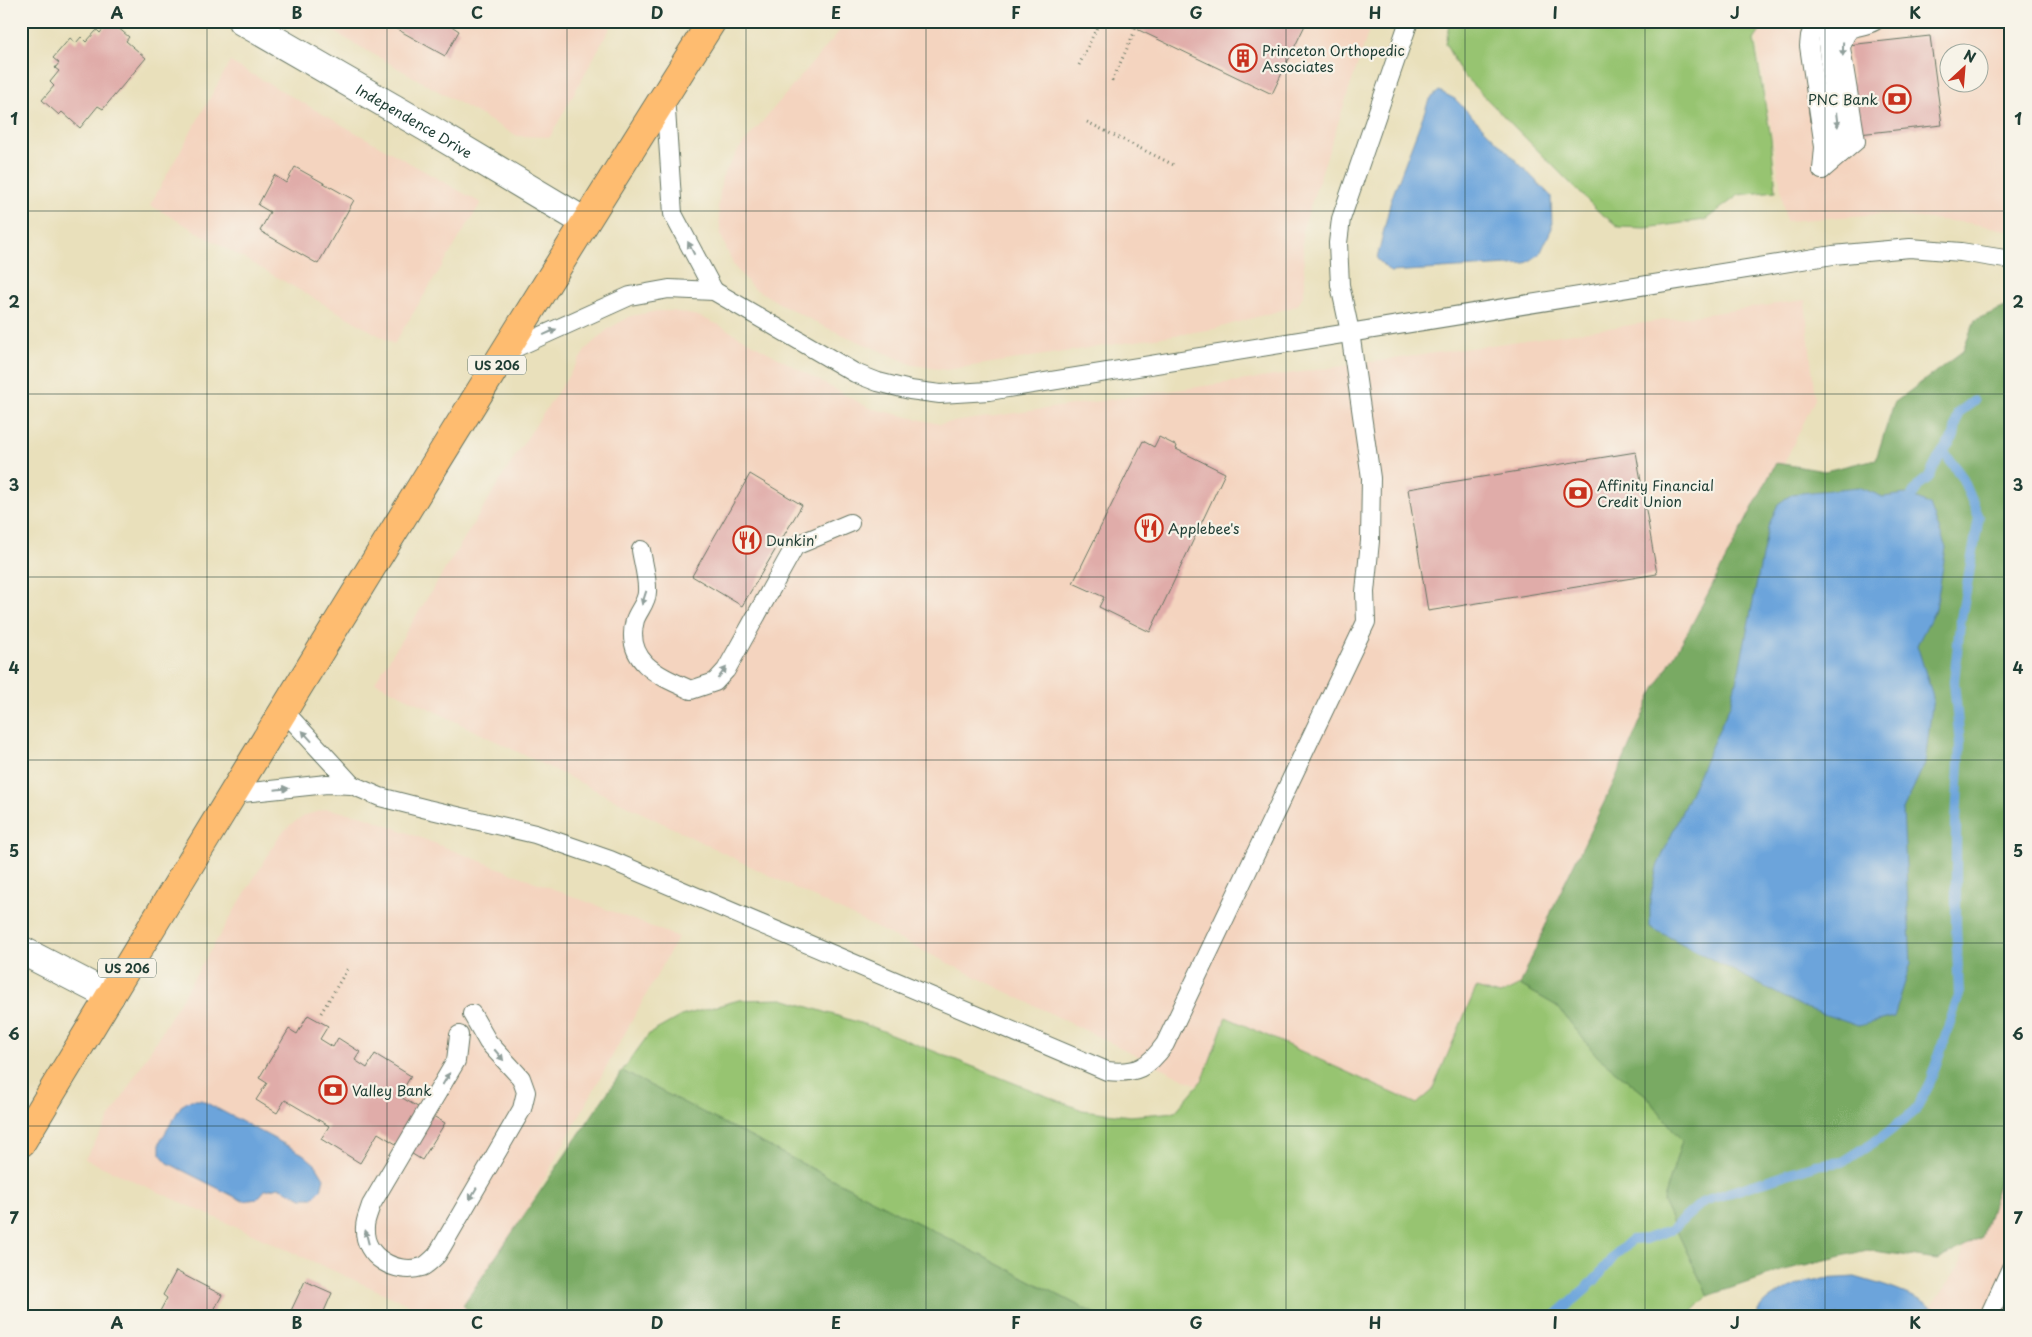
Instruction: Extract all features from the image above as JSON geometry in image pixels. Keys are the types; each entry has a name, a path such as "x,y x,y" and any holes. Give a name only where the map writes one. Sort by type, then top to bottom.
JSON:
{"highway":[{"name":"US 206","path":"21,1143 585,222 712,21"}],"street":[{"name":"Independence Drive","path":"242,21 585,222"},
{"path":"21,950 110,996"}],"lane":[{"path":"233,794 327,784 352,785 380,797 535,834 619,864 1107,1071 1126,1073 1143,1067 1155,1058 1165,1044 1366,622 1365,592 1370,540 1371,478 1350,332 1340,285 1338,243 1341,219 1409,21"},
{"path":"1816,21 1810,36 1809,46 1824,147 1822,170"},
{"path":"1822,170 1840,144 1827,43 1829,31 1835,21"},
{"path":"1822,170 1856,141 1842,48 1844,38 1857,25 1875,21"},
{"path":"665,96 673,214 714,291"},
{"path":"505,352 630,296 669,289 714,291 855,373 910,390 940,394 989,391 1833,255 1910,248 1961,252 2011,260"},
{"path":"641,550 648,594 636,618 632,642 638,656 650,669 691,690 715,682 726,670 795,546 850,523"},
{"path":"284,711 352,785"},
{"path":"459,1035 456,1061 371,1205 364,1228 369,1246 381,1261 402,1270 423,1267 437,1255 522,1109 526,1092 521,1078 488,1042 472,1014"},
{"path":"1989,1316 2011,1268"}],"path":[{"path":"1078,65 1100,21"},
{"path":"1112,81 1134,33"},
{"path":"1087,122 1176,166"},
{"path":"322,1013 348,968"}],"shaded area":[{"path":"315,21 614,21 550,137 517,136"},
{"path":"848,21 1372,21 1302,231 1305,286 1303,296 1296,306 1214,329 946,370 913,365 825,327 752,287 734,266 721,236 718,207 722,177 739,149"},
{"path":"1754,21 2011,21 2011,231 1970,223 1880,214 1786,221"},
{"path":"230,62 481,203 394,344 150,205"},
{"path":"1805,300 1815,399 1431,1200 375,682 521,447 587,348 608,329 631,316 657,311 673,311 698,316 717,324 869,408 939,424"},
{"path":"327,809 364,816 678,937 469,1316 434,1316 85,1159 280,835 290,825 306,815"},
{"path":"2011,974 2011,1316 1924,1316 1960,1266"}],"green space":[{"path":"1450,21 1767,21 1754,40 1771,138 1776,191 1739,195 1705,220 1646,228 1619,227 1598,211 1461,73 1445,43"},
{"path":"2010,305 2011,1142 1982,1237 1937,1260 1867,1250 1784,1270 1708,1296 1663,1202 1682,1141 1647,1096 1598,1057 1557,1006 1520,985 1555,903 1614,782 1652,694 1690,628 1776,463 1825,471 1876,459 1894,403 1963,351 1975,320"},
{"path":"1520,985 1557,1006 1598,1057 1647,1096 1682,1141 1663,1202 1708,1296 1688,1316 1099,1316 622,1071 649,1034 681,1016 739,1000 783,999 873,1027 1082,1110 1130,1116 1175,1112 1203,1079 1226,1017 1417,1104 1432,1091 1476,988 1500,995"},
{"path":"622,1071 1099,1316 473,1316 463,1305"}],"water":[{"path":"1439,91 1455,99 1551,196 1552,228 1540,254 1525,264 1390,272 1377,259 1391,200 1429,100"},
{"path":"1859,487 1883,497 1906,494 1930,505 1946,548 1936,608 1917,645 1933,697 1925,763 1903,810 1911,963 1894,1017 1858,1026 1803,1007 1650,927 1650,900 1657,867 1730,705 1740,666 1768,527 1778,504 1792,494"},
{"path":"191,1100 201,1100 303,1154 316,1165 324,1178 321,1190 313,1198 302,1198 279,1187 265,1190 257,1199 243,1201 168,1163 160,1154 160,1142 181,1106"},
{"path":"1855,1277 1886,1286 1916,1298 1935,1309 1936,1316 1756,1316 1759,1309 1772,1297 1799,1284 1830,1278"}],"building":[{"path":"110,21 129,37 126,41 146,58 103,109 98,106 80,128 62,112 59,115 42,100 54,86 50,82 59,71 55,68 59,63 53,58 70,38 76,43 81,37 86,42 97,30 100,33"},
{"path":"399,21 452,21 450,25 459,31 445,56 395,28"},
{"name":"Princeton Orthopedic Associates","path":"1120,21 1307,21 1272,94"},
{"name":"PNC Bank","path":"1930,36 1942,125 1859,134 1857,116 1810,122 1806,88 1853,83 1848,45"},
{"path":"295,167 354,200 318,264 260,231 270,212 258,205 274,175 286,183"},
{"name":"Applebee's","path":"1159,437 1177,446 1176,449 1225,473 1150,632 1099,607 1104,597 1073,583 1143,441 1154,447"},
{"path":"1636,452 1657,574 1428,611 1408,489"},
{"name":"Dunkin'","path":"750,474 802,505 742,606 692,576"},
{"name":"Valley Bank","path":"308,1015 328,1026 320,1039 333,1047 338,1038 360,1052 355,1060 367,1068 375,1054 411,1076 399,1096 445,1123 422,1160 378,1133 360,1163 321,1139 329,1126 285,1100 277,1113 256,1100 267,1083 259,1078 289,1029 297,1034"},
{"path":"176,1271 222,1295 211,1316 165,1316 159,1313 167,1298 163,1295"},
{"path":"305,1281 332,1293 322,1316 289,1315"}],"waterway":[{"path":"1910,499 1919,485 1929,477 1939,457 1954,436 1958,413 1974,401"},
{"path":"1555,1316 1594,1281 1615,1255 1632,1240 1646,1239 1671,1230 1704,1201 1815,1165 1843,1162 1882,1137 1915,1111 1930,1082 1959,995 1956,924 1956,823 1960,744 1954,682 1960,625 1979,517 1962,477 1943,451"}],"place":[{"name":"Princeton Orthopedic Associates","path":"1243,58"},
{"name":"PNC Bank","path":"1897,99"},
{"name":"Affinity Financial Credit Union","path":"1578,493"},
{"name":"Applebee's","path":"1149,528"},
{"name":"Dunkin'","path":"747,540"},
{"name":"Valley Bank","path":"333,1090"}]}
